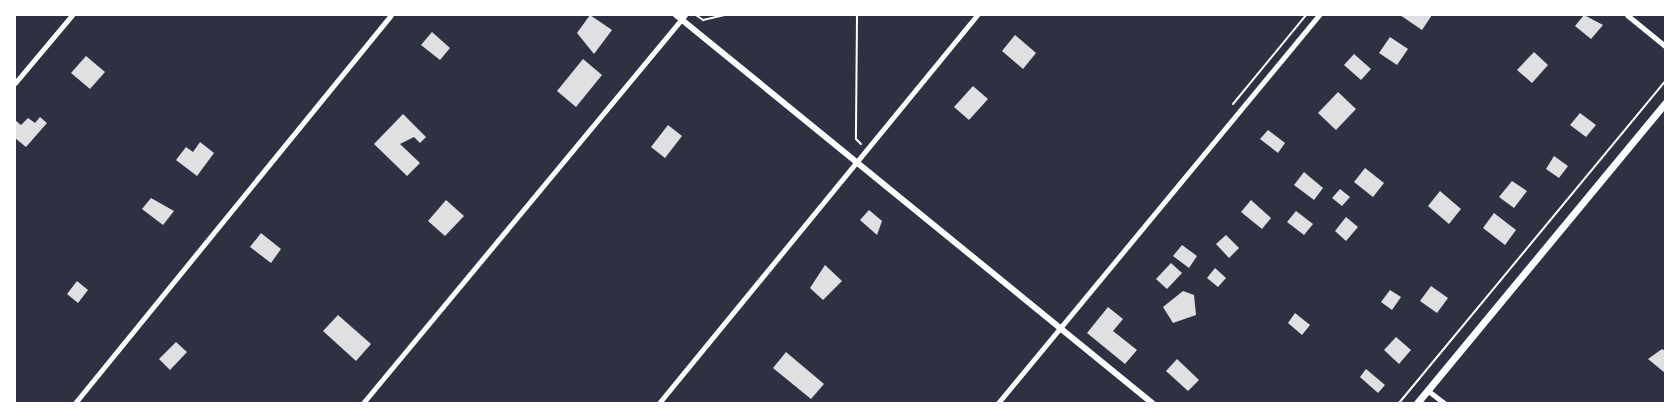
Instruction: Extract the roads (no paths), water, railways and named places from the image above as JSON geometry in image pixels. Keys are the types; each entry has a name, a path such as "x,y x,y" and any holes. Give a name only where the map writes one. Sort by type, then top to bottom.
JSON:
{"main road":[{"path":"1417,403 1665,104"}],"street":[{"path":"15,83 72,15"},
{"path":"75,403 391,15"},
{"path":"659,403 977,15"},
{"path":"998,403 1319,15"},
{"path":"1627,15 1665,46"},
{"path":"363,403 681,16 1058,329 1152,403"},
{"path":"1427,390 1444,403"}]}
